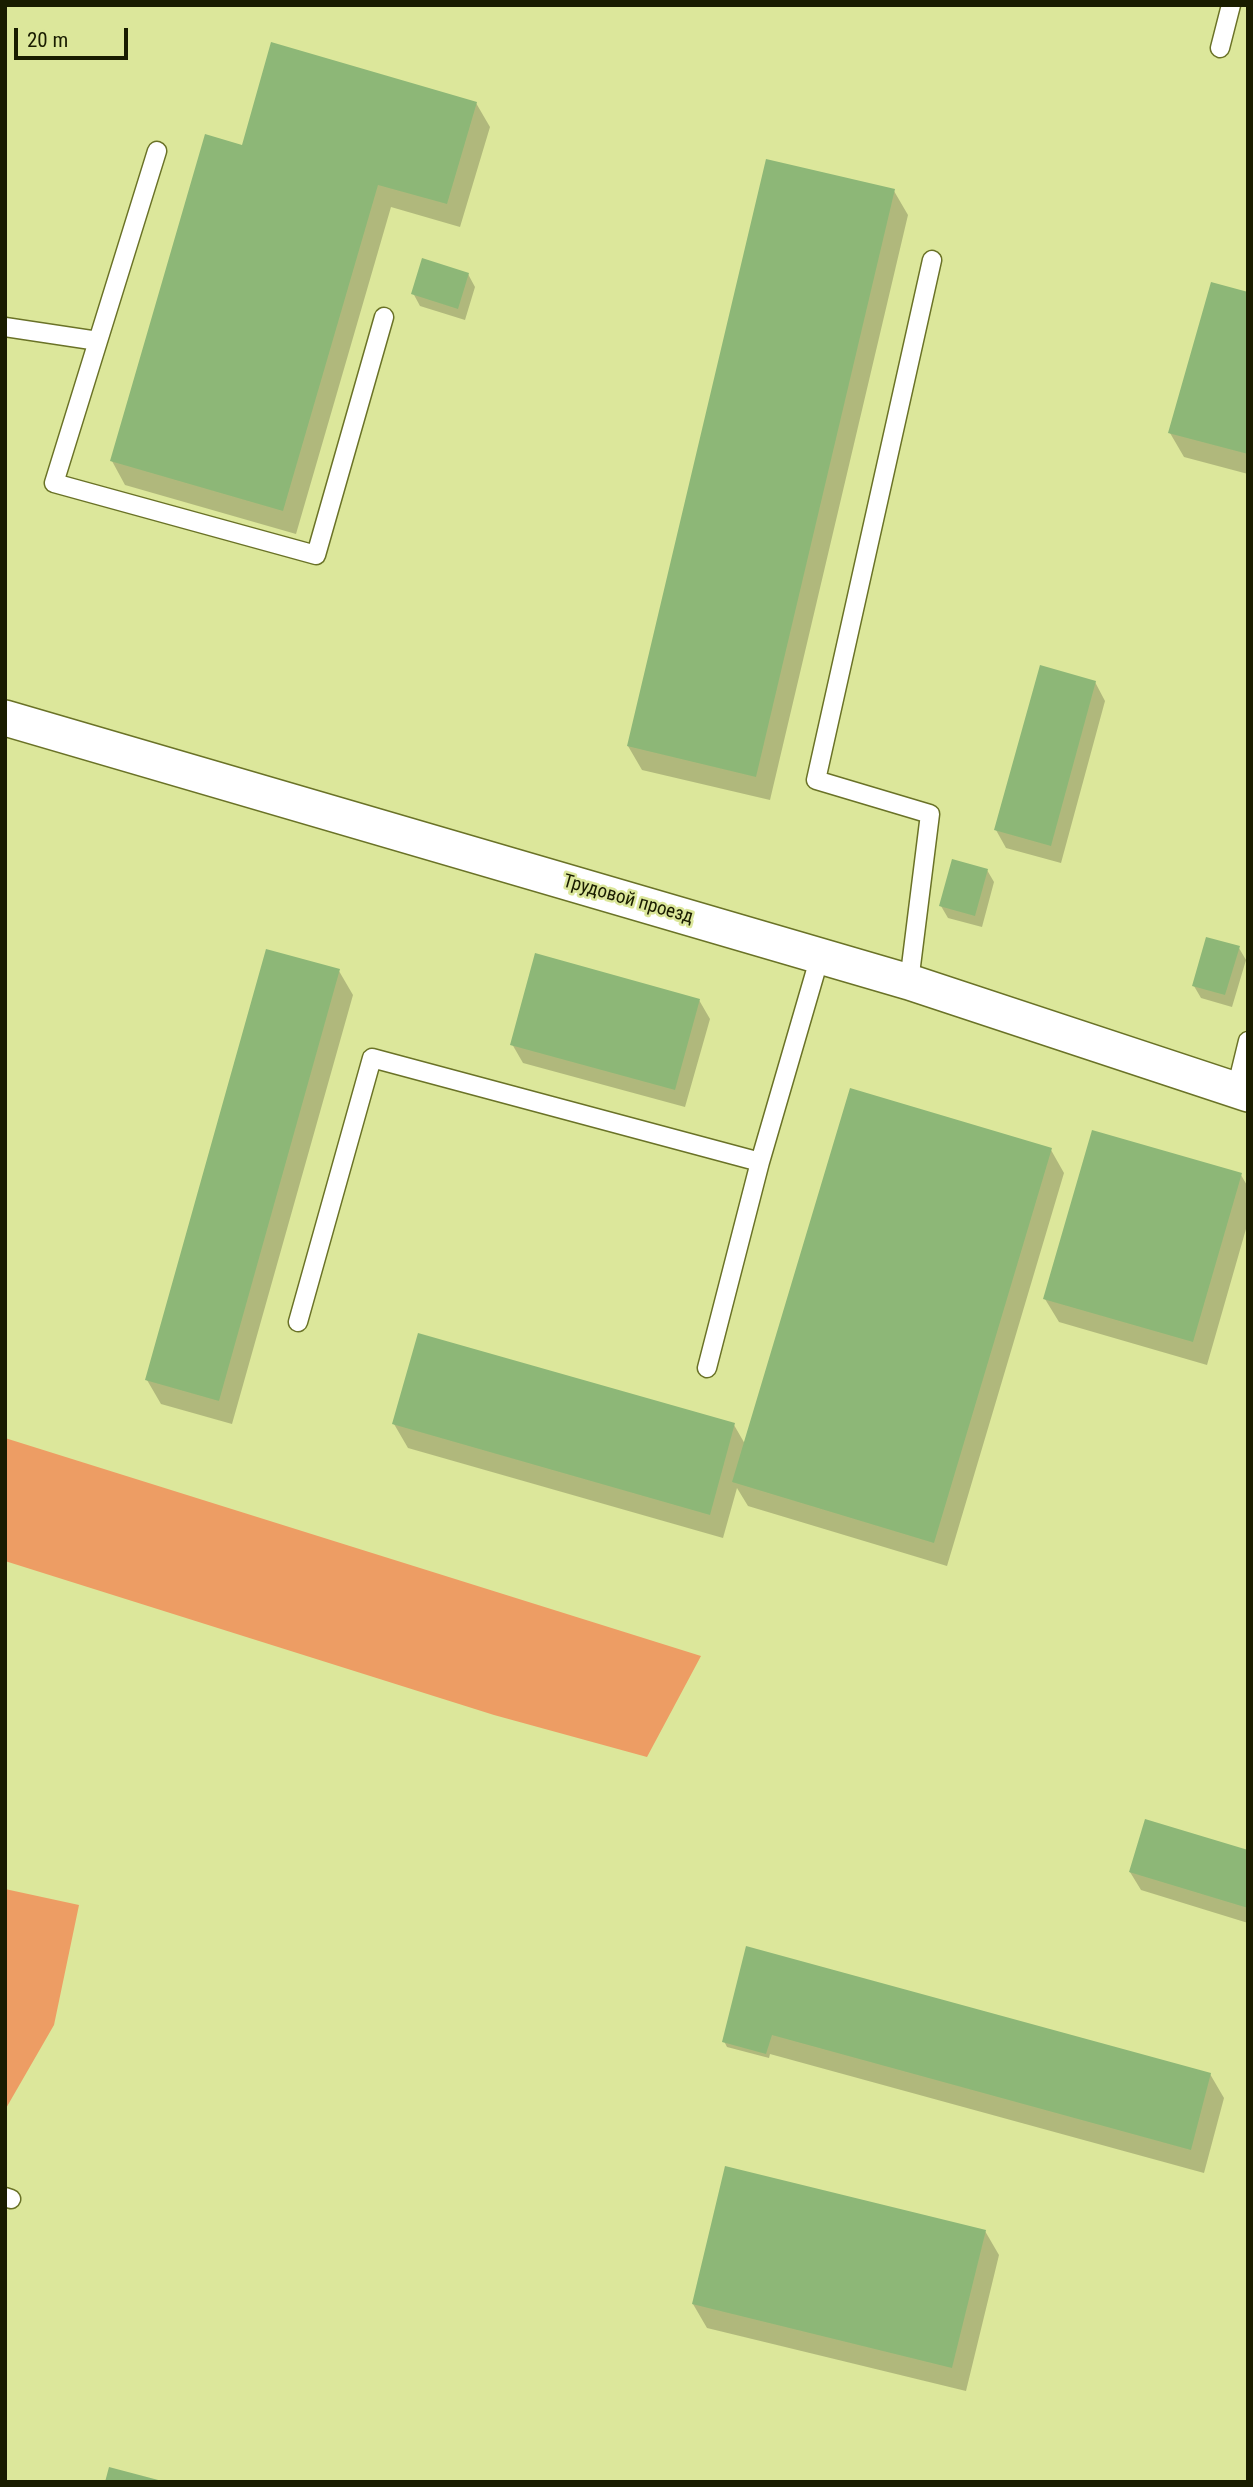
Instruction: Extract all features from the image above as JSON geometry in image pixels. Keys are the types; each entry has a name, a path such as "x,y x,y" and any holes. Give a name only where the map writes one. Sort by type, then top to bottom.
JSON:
{"street":[{"name":"Трудовой проезд","path":"5,718 909,982 1242,1092"}],"lane":[{"path":"1220,48 1231,5"},
{"path":"157,151 54,483 316,555 384,317"},
{"path":"909,982 930,814 816,780 932,260"},
{"path":"5,327 98,341"},
{"path":"707,1368 760,1162 820,956"},
{"path":"1242,1092 1248,1041"},
{"path":"298,1322 372,1058 760,1162"}],"shaded area":[{"path":"5,1438 701,1656 647,1757 494,1715 5,1561"},
{"path":"5,1889 79,1905 54,2025 5,2110"}],"building":[{"path":"271,42 477,102 447,204 378,185 283,511 110,461 205,134 242,145"},
{"path":"766,159 895,189 756,777 627,746"},
{"path":"422,258 469,273 458,309 411,294"},
{"path":"1211,282 1248,292 1248,454 1168,433"},
{"path":"1040,665 1096,681 1051,846 994,830"},
{"path":"952,859 988,869 975,916 939,906"},
{"path":"1206,937 1240,946 1225,995 1192,986"},
{"path":"266,949 340,969 219,1401 145,1380"},
{"path":"535,953 700,999 675,1090 510,1045"},
{"path":"850,1088 1052,1148 934,1543 732,1482"},
{"path":"1092,1130 1242,1173 1193,1342 1043,1299"},
{"path":"418,1333 735,1423 710,1515 392,1424"},
{"path":"1145,1819 1248,1850 1248,1908 1129,1872"},
{"path":"746,1946 1211,2073 1191,2150 772,2035 766,2054 722,2042"},
{"path":"725,2166 986,2230 952,2368 692,2304"},
{"path":"109,2467 162,2481 105,2482"}]}
